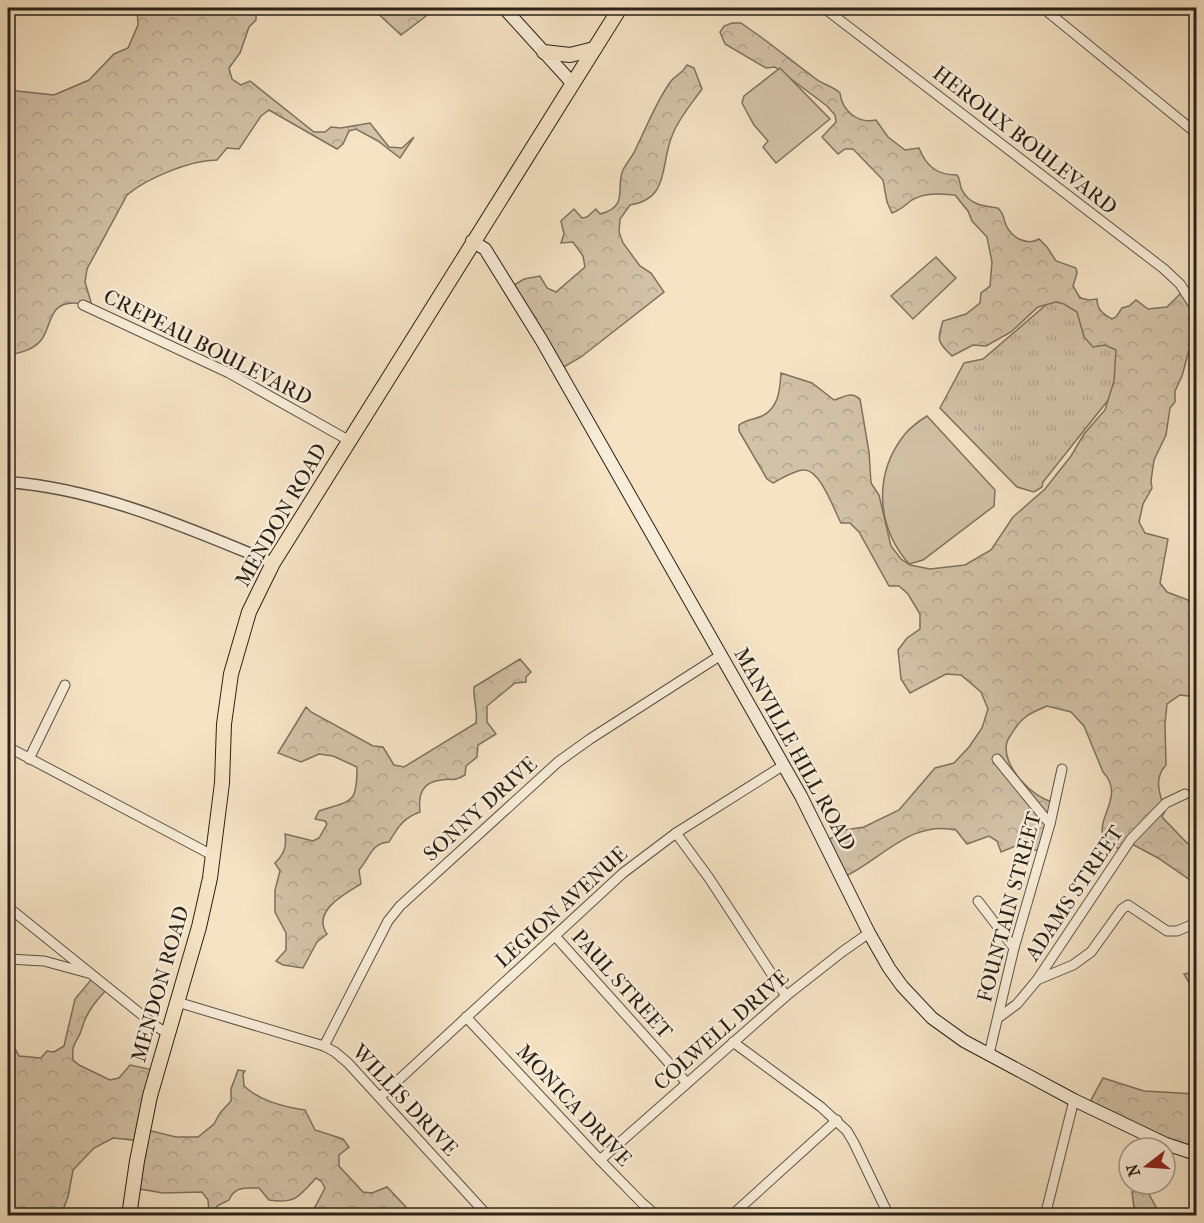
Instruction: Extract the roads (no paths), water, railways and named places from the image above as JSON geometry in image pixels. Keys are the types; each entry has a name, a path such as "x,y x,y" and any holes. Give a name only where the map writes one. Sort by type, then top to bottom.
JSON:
{"main road":[{"path":"504,8 573,84"},
{"name":"MENDON ROAD","path":"129,1215 150,1096 199,927 210,878 222,783 224,724 231,674 249,612 273,563 348,440 620,8"},
{"path":"544,52 570,55 594,49"},
{"name":"MANVILLE HILL ROAD","path":"472,241 485,249 520,304 784,765 888,968 932,1018 964,1041 1074,1100 1166,1144 1197,1154"}],"street":[{"name":"HEROUX BOULEVARD","path":"824,8 1164,269 1180,284 1197,309"},
{"path":"1043,8 1197,133"},
{"name":"CREPEAU BOULEVARD","path":"83,305 229,373 348,440"},
{"path":"8,482 86,495 188,528 273,563"},
{"name":"SONNY DRIVE","path":"324,1046 388,921 400,906 558,762 721,656"},
{"path":"29,759 65,685"},
{"path":"8,747 212,855"},
{"path":"997,759 1050,824"},
{"name":"LEGION AVENUE","path":"380,1097 623,873 676,832 784,765"},
{"name":"FOUNTAIN STREET","path":"988,1054 1014,948 1050,824 1062,769"},
{"name":"ADAMS STREET","path":"998,1018 1017,1004 1037,980 1131,839 1166,803 1185,794"},
{"path":"676,832 786,996"},
{"path":"978,901 1014,948"},
{"path":"1037,980 1073,965 1091,952 1122,909 1128,905 1167,931 1177,931 1197,923"},
{"path":"13,910 90,974 167,1033"},
{"name":"COLWELL DRIVE","path":"600,1160 786,996 869,933"},
{"name":"PAUL STREET","path":"555,936 687,1083"},
{"path":"8,959 44,961 90,974"},
{"name":"WILLIS DRIVE","path":"177,1002 324,1046 335,1052 380,1097 488,1215"},
{"name":"MONICA DRIVE","path":"466,1017 600,1160 657,1215"},
{"path":"733,1042 837,1120 854,1143 888,1215"},
{"path":"1045,1215 1074,1100"},
{"path":"731,1215 837,1120"}]}
